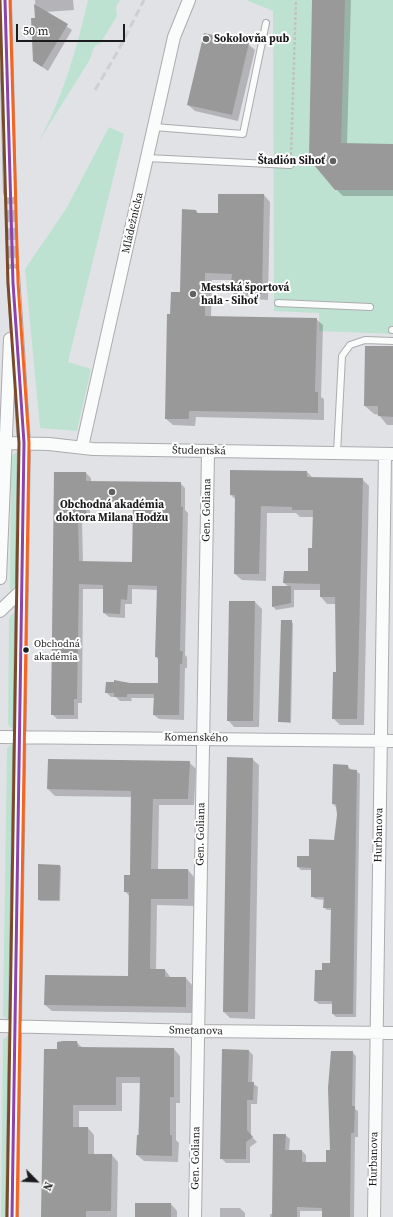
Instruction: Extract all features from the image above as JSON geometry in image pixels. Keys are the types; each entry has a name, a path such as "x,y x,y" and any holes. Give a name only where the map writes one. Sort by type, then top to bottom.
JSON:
{"street":[{"path":"5,0 10,192"},
{"name":"Mládežnícka","path":"82,448 174,37 189,0"},
{"path":"0,578 13,279 24,443 12,1217"},
{"name":"Študentská","path":"5,443 24,443 82,448 208,452 389,454"},
{"name":"Gen. Goliana","path":"195,1217 208,452"},
{"name":"Hurbanova","path":"374,1217 376,1033 387,741 389,454"},
{"path":"0,611 22,590"},
{"name":"Komenského","path":"0,737 387,741"},
{"name":"Smetanova","path":"0,1026 198,1031 393,1033"}],"lane":[{"path":"154,127 244,134 266,23"},
{"path":"147,158 290,166"},
{"path":"278,303 370,307"},
{"path":"337,453 342,356 350,345 365,340 393,341"}],"path":[{"path":"290,166 296,0"}],"green space":[{"path":"88,0 120,0 116,7 117,16 100,44 96,45 89,61 39,141 48,124 62,90 79,36"},
{"name":"Štadión Sihoť","path":"246,0 393,0 393,334 319,331 319,313 274,311 273,11"},
{"path":"109,127 124,134 68,362 91,369 77,431 40,428 25,269 66,209"},
{"path":"16,453 18,454 17,581 10,592 11,456"},
{"path":"16,610 15,726 11,728 8,724 9,618"},
{"path":"10,745 14,746 9,1019 7,1020 3,1016 7,748"},
{"path":"8,1036 10,1037 9,1217 1,1217 3,1039"}],"building":[{"path":"312,0 345,0 341,143 393,144 393,190 335,190 309,159"},
{"path":"34,4 68,24 42,67 33,61 31,18 35,18"},
{"path":"204,33 249,43 232,115 187,105"},
{"name":"Mestská športová hala - Sihoť","path":"218,194 264,194 262,294 230,292 232,274 205,273 205,316 317,318 315,392 318,392 318,413 189,411 189,419 165,419 167,314 170,314 171,292 180,292 182,209 196,210 197,213 218,213"},
{"path":"365,346 393,346 393,417 378,416 378,406 364,406"},
{"path":"230,470 307,471 307,477 363,478 357,719 332,719 333,672 336,672 335,597 320,597 320,584 283,583 284,571 308,571 308,548 312,548 313,510 292,510 292,507 261,506 259,574 234,574 235,495 230,495"},
{"path":"54,472 86,472 86,481 181,482 181,507 183,507 180,651 183,651 182,664 180,664 179,715 153,715 154,694 127,694 127,697 114,697 114,693 105,693 106,682 114,682 114,680 130,683 158,683 158,657 155,657 157,586 128,585 127,600 121,599 120,614 103,613 103,585 79,584 77,699 74,699 74,715 51,715","holes":["86,504 133,505 132,562 79,561 78,517 86,518"]},
{"path":"272,586 291,586 291,603 272,607"},
{"path":"229,601 255,601 253,721 227,721"},
{"path":"281,620 292,620 290,722 278,722"},
{"path":"227,757 253,758 248,1012 223,1012"},
{"path":"48,759 190,761 188,799 153,799 151,869 188,869 188,899 151,899 150,969 165,969 165,977 186,977 186,1007 44,1005 45,975 128,976 129,892 124,892 124,875 130,875 131,791 47,789"},
{"path":"333,764 348,765 348,769 357,770 353,1014 332,1014 332,1001 314,1001 315,970 322,970 322,963 330,963 331,908 323,908 324,897 311,897 311,868 297,867 297,856 309,856 309,839 334,840 337,815 336,804 332,804"},
{"path":"38,864 60,865 59,900 38,900"},
{"path":"77,1041 78,1047 174,1048 174,1097 170,1097 170,1135 172,1135 172,1156 136,1155 137,1135 139,1135 140,1077 116,1077 116,1105 73,1105 73,1127 88,1127 88,1154 112,1154 111,1211 86,1211 86,1217 41,1217 44,1049 57,1049 57,1042"},
{"path":"222,1049 249,1050 248,1082 254,1082 253,1100 247,1100 247,1130 253,1137 246,1142 246,1159 220,1159"},
{"path":"331,1051 353,1051 352,1106 355,1106 354,1133 351,1133 350,1217 322,1217 322,1208 297,1207 297,1217 272,1217 273,1134 286,1134 285,1150 302,1150 302,1162 326,1162 326,1150 330,1150 328,1088"},
{"path":"135,1203 171,1203 171,1217 135,1217"}],"tunnel":[{"path":"10,192 13,274"}],"railway":[{"path":"95,90 118,51 144,0"}],"transit line":[{"path":"0,0 8,283 19,443 7,1217"},
{"path":"5,0 13,283 24,443 12,1217"},
{"path":"10,0 18,283 29,443 17,1217"}],"place":[{"name":"Sokolovňa pub","path":"206,39"},
{"name":"Štadión Sihoť","path":"333,161"},
{"name":"Mestská športová hala - Sihoť","path":"193,294"},
{"name":"Obchodná akadémia doktora Milana Hodžu","path":"112,492"},
{"name":"Obchodná akadémia","path":"26,650"}]}
